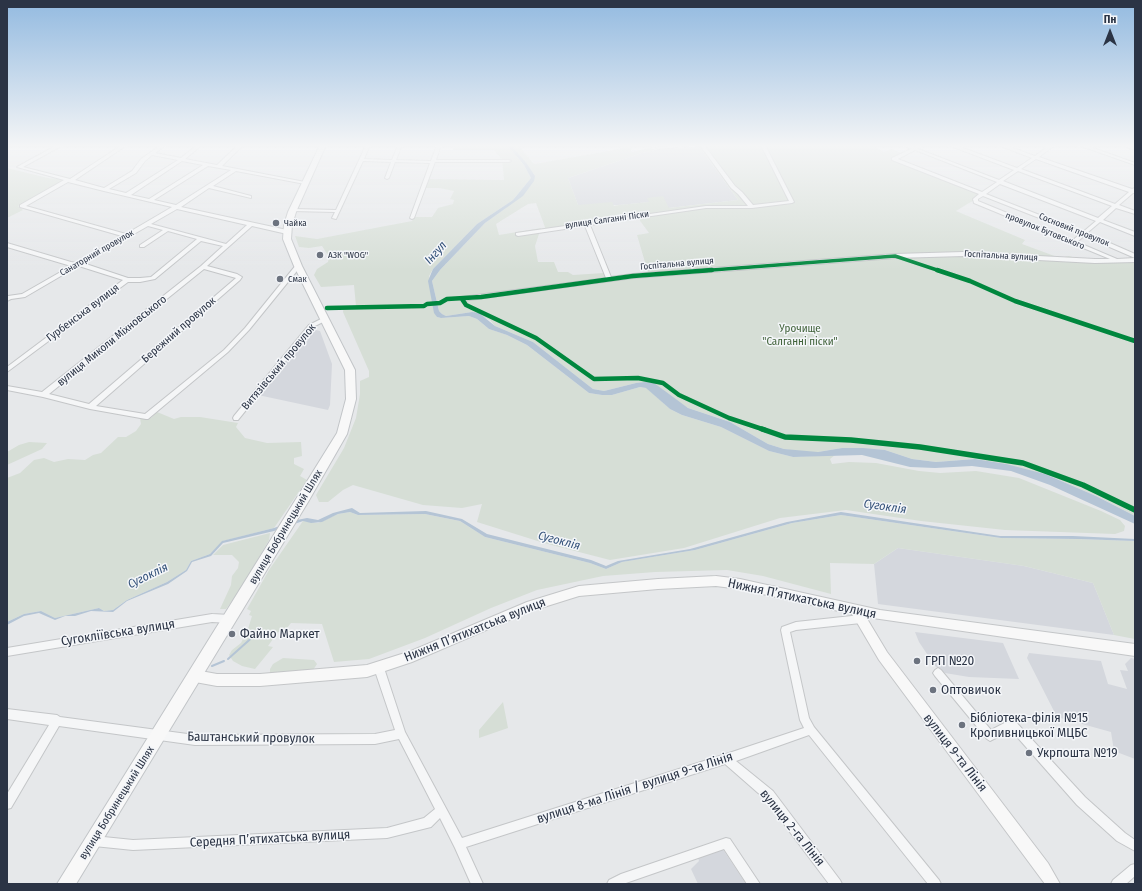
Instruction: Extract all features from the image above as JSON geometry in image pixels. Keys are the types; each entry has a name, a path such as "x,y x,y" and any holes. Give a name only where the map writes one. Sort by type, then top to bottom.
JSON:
{"main road":[{"name":"вулиця Бобринецький Шлях","path":"66,884 277,544 342,434 348,416 351,399 350,370 289,247 287,232 293,210 303,187"}],"street":[{"path":"57,187 22,206 126,236"},
{"path":"92,187 127,196 287,232"},
{"path":"104,190 110,187"},
{"path":"127,196 141,187"},
{"path":"150,201 172,187"},
{"path":"210,187 249,197"},
{"name":"Санаторний провулок","path":"7,299 10,297 23,296 210,187"},
{"path":"334,218 350,187"},
{"path":"412,218 424,187"},
{"path":"732,187 740,192 752,207"},
{"name":"вулиця Салганні Піски","path":"518,234 706,207 752,207 792,202 784,187"},
{"name":"Сосновий провулок","path":"965,187 1135,256"},
{"path":"984,194 995,187"},
{"path":"1014,187 1135,234"},
{"path":"1063,187 1135,213"},
{"path":"1124,187 1134,190"},
{"path":"1074,242 1134,190"},
{"name":"провулок Бутовського","path":"984,194 975,199 976,202 1117,260"},
{"path":"293,210 338,211"},
{"name":"Санаторний провулок","path":"147,224 227,246"},
{"name":"вулиця Миколи Міхновського","path":"43,395 203,267 252,224"},
{"path":"587,224 609,279"},
{"path":"142,246 166,230"},
{"name":"Гурбенська вулиця","path":"7,370 126,280 153,278 200,239"},
{"path":"7,245 32,251 71,264 78,264 126,280"},
{"name":"Госпітальна вулиця","path":"462,299 609,279 704,269 895,256 963,254 1004,257 1135,260"},
{"name":"вулиця Миколи Міхновського","path":"43,395 90,407 146,417 226,351 247,329 298,266"},
{"name":"Бережний провулок","path":"90,407 238,279 239,276 203,267"},
{"name":"Витязівський провулок","path":"236,418 310,326 325,319"},
{"path":"7,388 43,395"},
{"name":"Нижня Пʼятихатська вулиця","path":"195,676 217,680 260,680 350,673 379,668 412,656 528,607 579,591 658,584 716,581 740,584 858,615 1135,650"},
{"path":"858,615 796,626 785,630 805,720 811,730 935,884"},
{"name":"вулиця 9-та Лінія","path":"858,615 883,656 1030,850 1053,884"},
{"name":"Сугокліївська вулиця","path":"7,652 212,618 230,619"},
{"path":"379,668 401,734 459,844 477,884"},
{"path":"938,673 990,736 1012,724 1081,801 1121,837 1135,846"},
{"name":"Баштанський провулок","path":"7,714 195,740 375,739 401,734"},
{"path":"7,804 57,720"},
{"name":"вулиця 8-ма Лінія / вулиця 9-та Лінія","path":"459,844 726,759 811,730"},
{"name":"вулиця 2-га Лінія","path":"726,759 769,795 836,884"},
{"name":"Середня Пʼятихатська вулиця","path":"93,841 133,845 387,833 426,823 441,810"},
{"path":"613,884 628,877 726,843 754,884"},
{"path":"1117,884 1135,869"}],"shaded area":[{"path":"571,187 728,187 738,200 668,208 648,198 650,202 619,205 578,205"},
{"path":"312,329 320,331 332,364 330,405 328,410 258,395"},
{"path":"898,548 1024,566 1093,583 1114,635 878,604 874,564"},
{"path":"915,632 1003,643 1019,679 969,677 945,673 935,666 919,642"},
{"path":"1029,653 1101,661 1108,684 1127,689 1120,670 1128,671 1125,664 1131,658 1135,659 1135,759 1114,751 1111,732 1057,717 1027,658"},
{"path":"722,848 746,884 698,884 691,869 699,861 698,858"}],"green space":[{"path":"7,187 53,187 18,206 23,210 7,218"},
{"path":"422,187 524,187 513,200 477,224 433,269 429,276 437,317 469,316 477,319 489,329 507,335 527,345 589,393 612,395 640,387 647,388 670,409 682,415 721,427 769,451 793,457 835,455 830,459 832,464 849,462 876,463 919,471 940,473 976,471 1019,478 1120,520 1125,526 1124,531 1115,534 1005,530 921,521 846,510 780,518 684,548 610,560 544,543 477,522 482,504 462,508 423,505 353,485 343,490 328,502 319,502 316,495 344,448 356,418 360,394 360,381 369,377 369,371 343,312 344,306 356,306 354,285 321,287 314,275 317,269 328,262 329,257 322,246 309,248 299,247 295,236 317,239 412,221 414,217 432,217 438,208 453,204 454,200 450,199 454,191 439,188 421,188"},
{"name":"Урочище \"Салганні піски\"","path":"525,187 571,187 578,205 612,202 614,206 649,202 647,198 663,196 669,208 738,200 728,187 968,187 988,194 956,211 1025,240 1022,244 1060,258 1069,256 1079,259 1135,261 1135,516 1096,496 1045,474 975,459 936,462 912,459 885,450 842,448 818,452 802,452 784,449 768,444 730,422 688,408 670,397 662,389 636,383 604,391 593,389 533,342 495,326 490,320 472,312 446,316 439,311 432,281 440,270 485,223 506,208","holes":["536,203 546,230 638,218 649,233 637,235 649,276 608,281 604,273 573,275 568,272 558,272 554,262 538,262 535,246 541,228 499,235 496,224 528,204"]},
{"path":"157,412 174,419 181,417 200,417 238,423 236,427 245,438 267,443 301,442 302,456 294,458 294,464 304,469 300,476 307,480 274,528 223,541 210,554 191,561 186,570 167,582 127,600 113,610 104,611 99,608 55,618 41,611 24,614 7,622 7,478 20,473 34,460 44,458 54,462 68,459 85,460 93,455 101,453 118,437 126,437 136,431 141,424 140,418 151,418"},
{"path":"29,442 47,443 42,449 7,465 7,452 19,445"},
{"path":"350,512 358,515 425,514 460,521 485,537 590,563 606,569 622,562 695,550 792,523 841,515 1001,538 1135,541 1135,639 1114,635 1093,583 1024,566 898,548 874,564 830,563 831,594 763,576 727,570 655,572 603,576 537,590 491,608 425,638 369,659 334,662 322,624 291,623 283,633 278,632 268,646 273,647 255,669 242,666 233,661 229,655 232,650 241,643 248,629 252,616 249,615 251,611 247,609 269,570 303,521 318,523 338,514"},
{"path":"270,533 269,540 240,590 226,609 220,609 231,585 232,576 238,568 239,562 232,555 213,555 223,545"},
{"path":"283,658 314,660 317,664 313,670 270,673 270,669 273,664"},
{"path":"503,702 508,728 479,738 479,730"}],"water":[{"path":"524,187 530,187 523,196 485,223 440,270 432,281 439,311 442,314 446,316 472,312 479,313 495,326 533,342 593,389 604,391 636,383 654,383 688,408 730,422 768,444 784,449 818,452 842,448 863,448 885,450 912,459 936,462 975,459 1006,464 1045,474 1096,496 1135,516 1135,524 1050,485 1011,471 972,466 935,468 910,467 862,455 793,457 769,451 721,427 682,415 670,409 646,388 640,387 612,395 589,393 527,345 507,335 489,329 477,319 469,316 437,317 434,313 428,281 433,269 477,224 513,200"},
{"path":"352,508 360,513 426,511 462,519 487,534 591,560 606,566 618,561 690,549 787,522 841,512 1000,536 1073,536 1135,539 1135,541 1001,538 841,515 792,523 695,550 622,562 606,569 590,563 485,537 460,521 425,514 358,515 350,512 338,514 322,522 311,523 303,521 274,531 223,543 211,556 192,562 187,571 168,584 127,601 113,612 91,611 75,616 65,616 55,620 39,613 24,616 7,625 7,622 24,614 41,611 55,618 99,608 104,611 113,610 127,600 167,582 186,570 191,561 210,554 222,541 274,528 297,520 307,518 318,520 333,513"}],"waterway":[{"path":"228,659 256,634"},
{"path":"212,666 224,661"}],"cycle path":[{"path":"327,308 424,306 427,304 440,303 447,299 481,297 633,276 895,256 970,281 1015,301 1135,341"},
{"path":"462,299 466,305 536,338 594,379 609,380 638,378 663,383 679,395 729,418 785,437 851,440 920,447 1023,463 1083,485 1135,510"}],"place":[{"name":"Чайка","path":"276,223"},
{"name":"АЗК \"WOG\"","path":"320,255"},
{"name":"Смак","path":"280,279"},
{"name":"Файно Маркет","path":"232,634"},
{"name":"ГРП №20","path":"917,661"},
{"name":"Оптовичок","path":"933,690"},
{"name":"Бібліотека-філія №15 Кропивницької МЦБС","path":"962,725"},
{"name":"Укрпошта №19","path":"1029,753"}],"water label":[{"name":"Інгул","path":"436,253"},
{"name":"Сугоклія","path":"885,507"},
{"name":"Сугоклія","path":"559,541"},
{"name":"Сугоклія","path":"148,576"}]}
